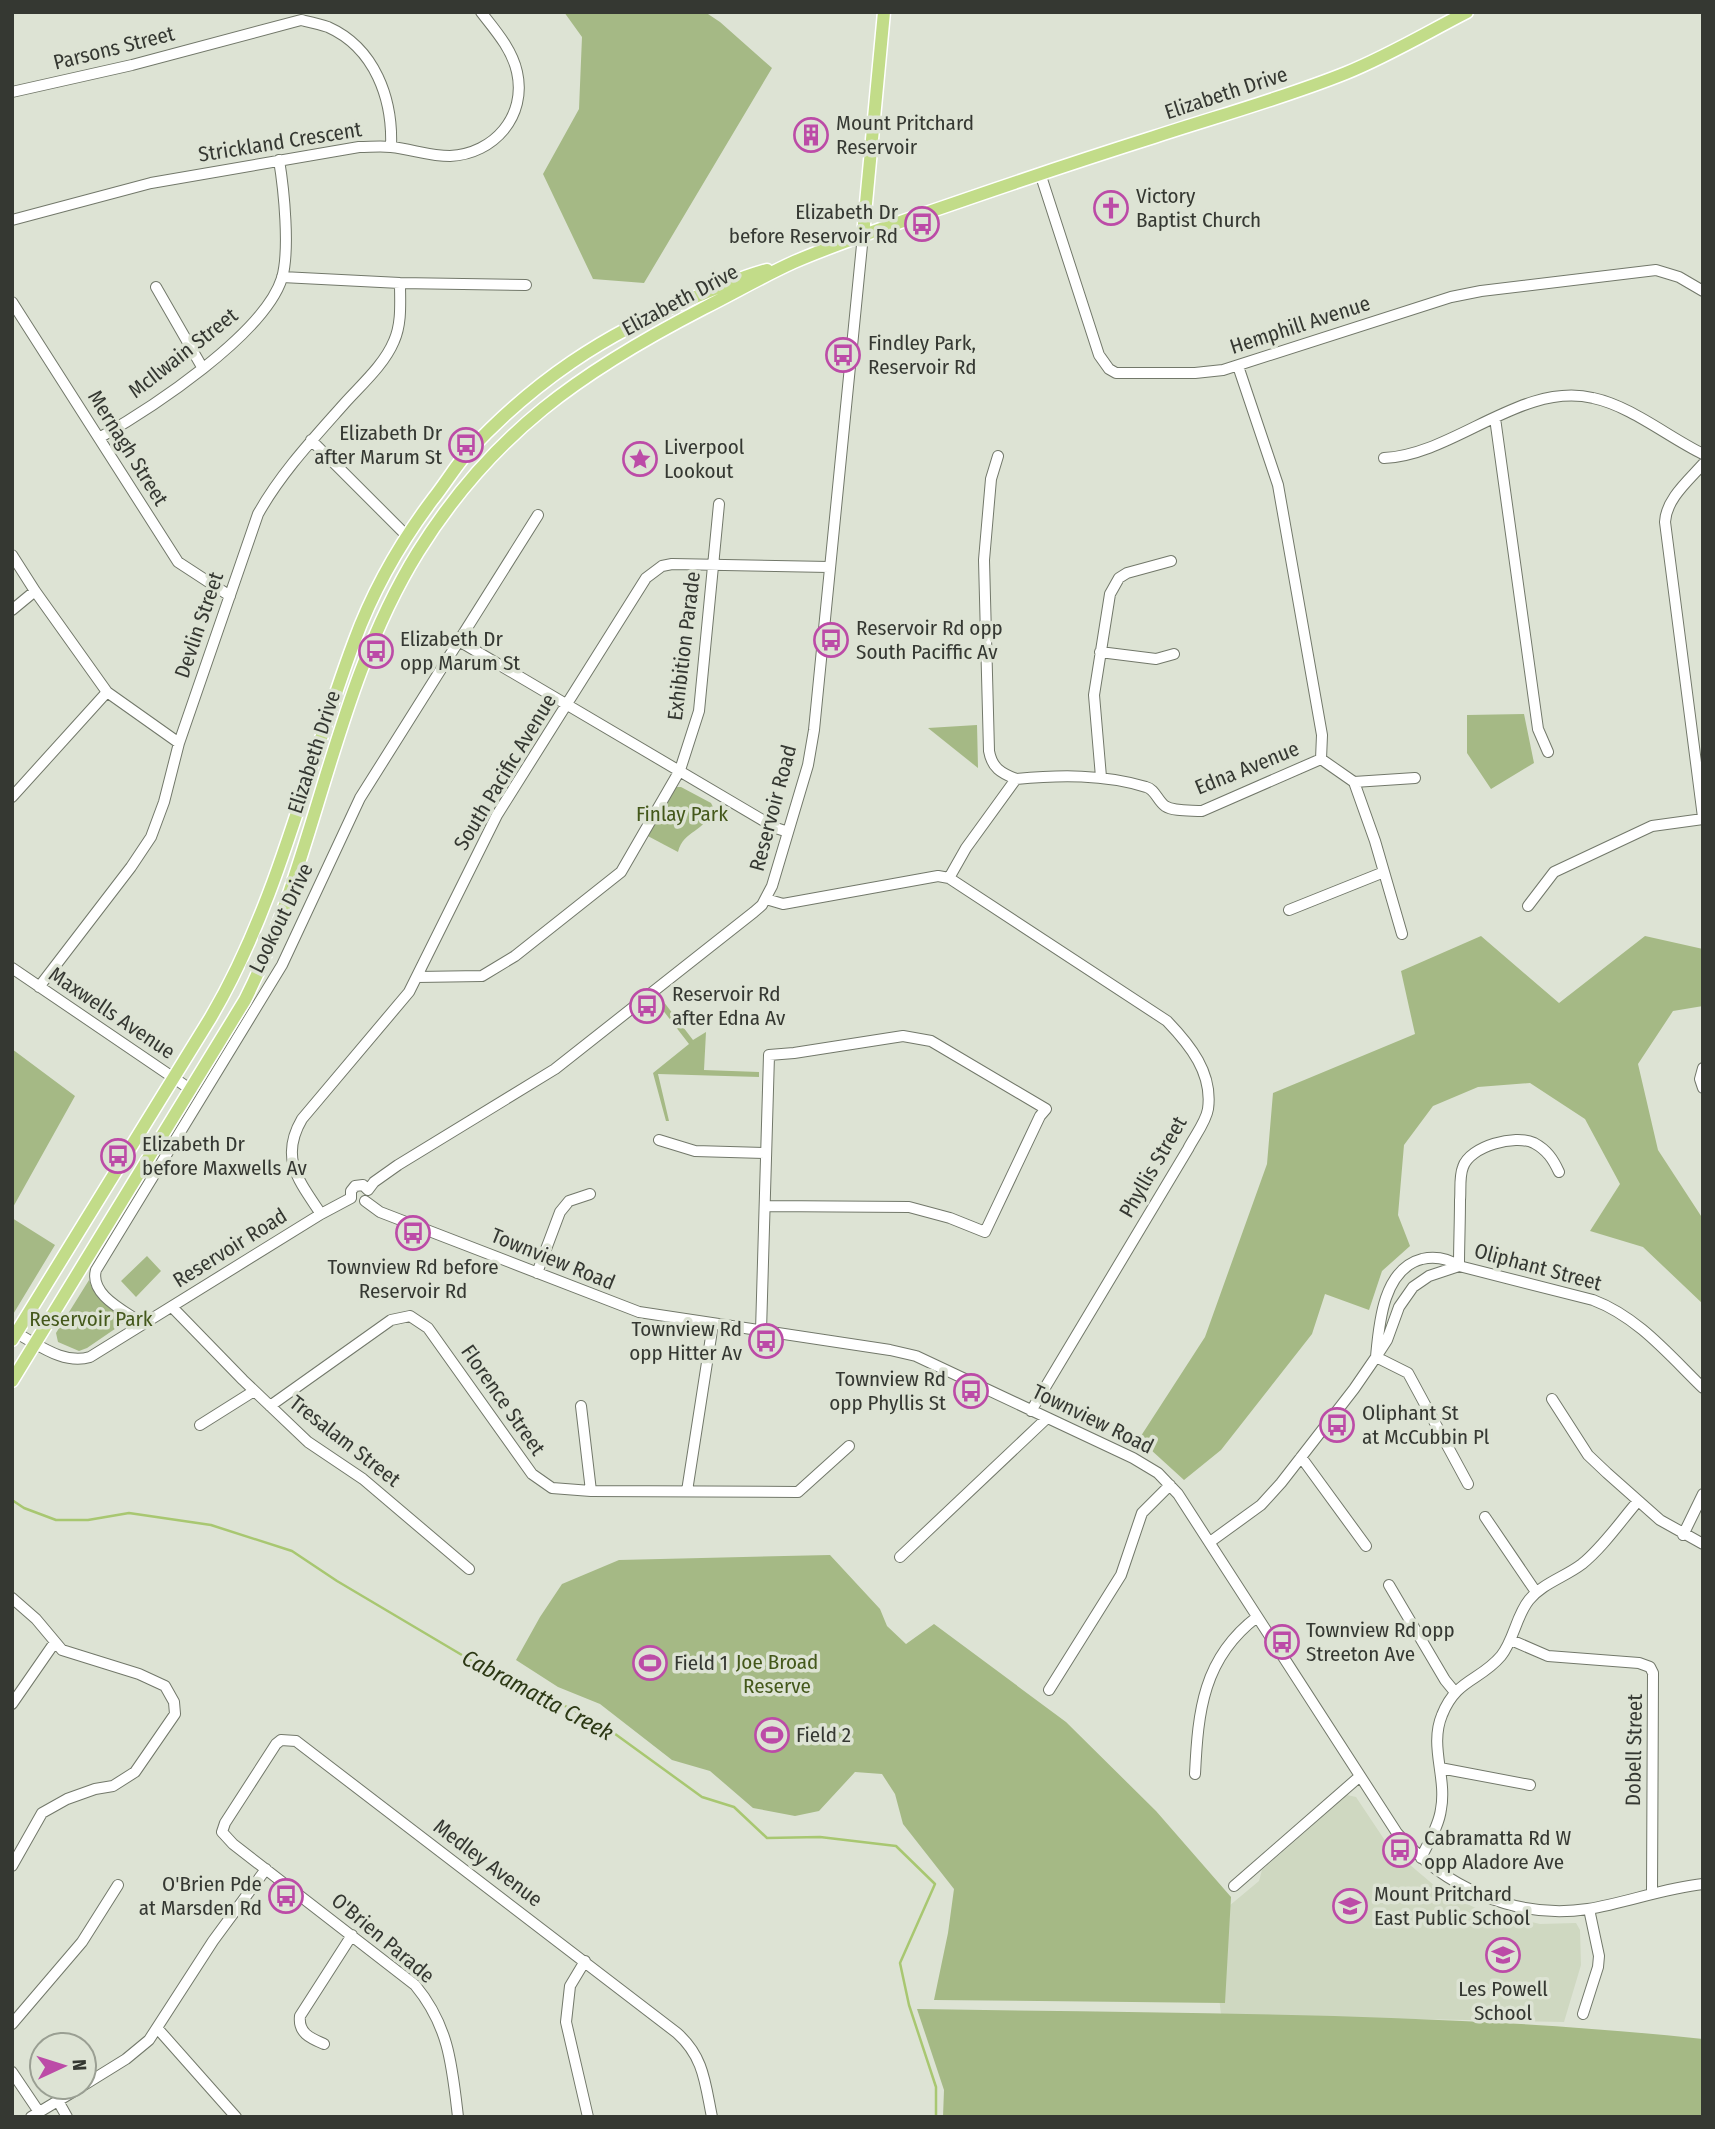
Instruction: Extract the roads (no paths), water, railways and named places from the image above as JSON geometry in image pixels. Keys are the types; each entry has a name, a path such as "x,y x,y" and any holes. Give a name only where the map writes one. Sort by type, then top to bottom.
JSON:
{"main road":[{"path":"863,235 884,12"},
{"name":"Elizabeth Drive","path":"12,1381 245,1000 265,960 370,646 405,574 441,517 512,435 576,382 660,331 791,264 863,235 1040,173 1343,74 1467,12"},
{"name":"Elizabeth Drive","path":"14,1337 225,993 250,943 272,886 354,641 377,587 406,536 466,454 536,387 572,360 650,315 746,276 791,264"}],"street":[{"name":"Strickland Crescent","path":"12,220 151,183 359,147 391,147 450,156 477,149 501,135 515,107 518,93 517,70 505,43 481,12"},
{"name":"Parsons Street","path":"12,92 132,65 301,20 328,27 360,49 381,79 392,126 391,147"},
{"name":"McIlwain Street","path":"99,438 126,422 202,367 239,339 259,317 282,277 286,228 279,160"},
{"name":"Hemphill Avenue","path":"1040,173 1099,355 1109,369 1129,374 1210,372 1238,366 1451,297 1481,290 1656,270 1679,277 1703,291"},
{"name":"Reservoir Road","path":"368,1190 374,1182 398,1165 555,1069 754,912 766,899 808,765 814,730 863,235"},
{"path":"282,277 400,283 526,285"},
{"name":"Devlin Street","path":"39,987 131,867 150,837 164,802 179,743 258,514 272,490 311,440 380,364 395,341 400,316 400,283"},
{"path":"156,287 202,367"},
{"name":"Mernagh Street","path":"12,302 178,562 229,596"},
{"name":"Edna Avenue","path":"1016,779 1042,776 1101,777 1150,788 1166,806 1202,811 1321,759 1322,735 1278,485 1238,366"},
{"path":"1384,457 1411,454 1539,400 1583,396 1618,407 1703,454"},
{"path":"1495,418 1538,729 1548,752"},
{"path":"311,440 406,536"},
{"path":"766,899 783,904 938,876 949,878 966,848 1016,779 993,766 989,751 984,560 991,479 998,456"},
{"path":"1528,906 1554,872 1652,826 1703,818 1665,513 1670,503 1703,464"},
{"name":"Exhibition Parade","path":"416,977 482,976 515,956 621,872 680,771 699,711 719,504"},
{"name":"Lookout Drive","path":"143,1324 99,1291 94,1279 96,1270 282,965 360,798 537,515"},
{"path":"12,555 107,692 179,743"},
{"path":"1101,777 1093,706 1110,594 1119,578 1127,573 1171,561"},
{"name":"South Pacific Avenue","path":"321,1214 301,1184 293,1165 291,1153 296,1129 409,992 497,816 646,578 662,566 672,564 829,567"},
{"path":"12,610 35,591"},
{"path":"459,641 776,828 788,832"},
{"path":"1100,652 1150,659 1174,654"},
{"path":"12,797 107,692"},
{"path":"1321,759 1354,782 1402,934"},
{"path":"1354,782 1415,778"},
{"path":"1289,910 1384,872"},
{"name":"Phyllis Street","path":"949,878 1167,1021 1192,1047 1205,1076 1208,1110 1188,1149 1031,1411"},
{"name":"Maxwells Avenue","path":"12,968 190,1089"},
{"path":"761,1331 769,1055 794,1054 903,1036 931,1041 1046,1109 1040,1116 985,1233 950,1218 909,1208 765,1206"},
{"path":"1703,1068 1700,1079 1703,1088"},
{"path":"659,1140 695,1151 766,1153"},
{"path":"1459,1266 1461,1173 1474,1152 1490,1145 1525,1140 1537,1145 1552,1157 1559,1172"},
{"path":"363,1185 368,1190 365,1201 356,1202 351,1198 351,1191 355,1186 363,1185"},
{"path":"537,1273 560,1212 569,1201 590,1194"},
{"name":"Reservoir Road","path":"14,1337 66,1358 85,1358 111,1345 351,1198"},
{"name":"Townview Road","path":"365,1201 380,1212 639,1312 904,1352 929,1361 1149,1466 1170,1485 1210,1542 1359,1777 1397,1833 1421,1858 1458,1884 1500,1902 1536,1910 1589,1909 1703,1884"},
{"name":"Oliphant Street","path":"1376,1357 1392,1283 1405,1267 1424,1259 1442,1258 1459,1266 1610,1307 1640,1327 1703,1388"},
{"name":"Oliphant Street","path":"1210,1542 1261,1505 1301,1457 1376,1357 1387,1340 1399,1307 1413,1287 1429,1276 1459,1266"},
{"name":"Tresalam Street","path":"172,1307 308,1442 363,1479 469,1569"},
{"name":"Florence Street","path":"271,1406 391,1320 410,1317 428,1328 532,1474 552,1488 591,1491 799,1492 849,1446"},
{"path":"687,1491 713,1324"},
{"path":"1376,1357 1408,1373 1468,1484"},
{"path":"200,1425 254,1391"},
{"path":"1552,1399 1588,1455 1660,1520 1703,1544"},
{"path":"581,1406 591,1491"},
{"path":"900,1558 1047,1418"},
{"path":"1301,1457 1366,1546"},
{"path":"1049,1690 1121,1575 1142,1513 1170,1485"},
{"path":"1683,1535 1703,1494"},
{"path":"1421,1858 1441,1810 1438,1730 1442,1713 1454,1691 1492,1665 1511,1640 1527,1603 1536,1592 1570,1573 1592,1555 1638,1501"},
{"path":"1485,1517 1536,1592"},
{"path":"1389,1585 1454,1691"},
{"path":"12,1598 36,1619 62,1650 139,1674 165,1686 174,1702 175,1714 135,1772 113,1786 67,1799 42,1813 12,1866"},
{"path":"1195,1773 1197,1739 1206,1687 1226,1650 1246,1625 1257,1617"},
{"name":"Dobell Street","path":"1511,1640 1548,1656 1639,1663 1650,1667 1653,1672 1652,1894"},
{"path":"12,1704 55,1642"},
{"name":"Medley Avenue","path":"223,1828 276,1744 286,1739 296,1741 691,2045 699,2061 712,2117"},
{"path":"1440,1768 1530,1785"},
{"path":"1234,1886 1359,1777"},
{"name":"O'Brien Parade","path":"223,1828 225,1838 407,1977 435,2012 447,2043 458,2117"},
{"path":"98,2076 137,2052 158,2029 213,1941 266,1869"},
{"path":"12,2024 82,1942 118,1885"},
{"path":"1583,2014 1599,1956 1589,1909"},
{"path":"324,2044 306,2036 300,2016 352,1934"},
{"path":"585,1961 570,1986 566,2022 588,2117"},
{"path":"158,2029 236,2117"},
{"path":"12,2072 35,2114 58,2101 67,2117"}],"waterway":[{"name":"Cabramatta Creek","path":"12,1500 24,1508 56,1520 88,1520 129,1513 211,1525 292,1551 337,1581 472,1661 600,1723 702,1797 734,1807 767,1838 820,1837 896,1846 935,1884 900,1963 909,2005 936,2087 936,2117"}],"place":[{"name":"Mount Pritchard Reservoir","path":"811,135"},
{"name":"Victory Baptist Church","path":"1111,208"},
{"name":"Elizabeth Dr before Reservoir Rd","path":"922,224"},
{"name":"Findley Park, Reservoir Rd","path":"843,355"},
{"name":"Elizabeth Dr after Marum St","path":"466,445"},
{"name":"Liverpool Lookout","path":"640,459"},
{"name":"Reservoir Rd opp South Paciffic Av","path":"831,640"},
{"name":"Elizabeth Dr opp Marum St","path":"376,651"},
{"name":"Reservoir Rd after Edna Av","path":"647,1006"},
{"name":"Elizabeth Dr before Maxwells Av","path":"118,1156"},
{"name":"Townview Rd before Reservoir Rd","path":"413,1233"},
{"name":"Townview Rd opp Hitter Av","path":"766,1341"},
{"name":"Townview Rd opp Phyllis St","path":"971,1391"},
{"name":"Oliphant St at McCubbin Pl","path":"1337,1425"},
{"name":"Townview Rd opp Streeton Ave","path":"1282,1642"},
{"name":"Field 1","path":"650,1663"},
{"name":"Field 2","path":"772,1735"},
{"name":"Cabramatta Rd W opp Aladore Ave","path":"1400,1850"},
{"name":"O'Brien Pde at Marsden Rd","path":"286,1896"},
{"name":"Mount Pritchard East Public School","path":"1350,1906"},
{"name":"Les Powell School","path":"1503,1955"}],"park label":[{"name":"Finlay Park","path":"682,814"},
{"name":"Reservoir Park","path":"91,1319"},
{"name":"Joe Broad Reserve","path":"777,1674"}]}
